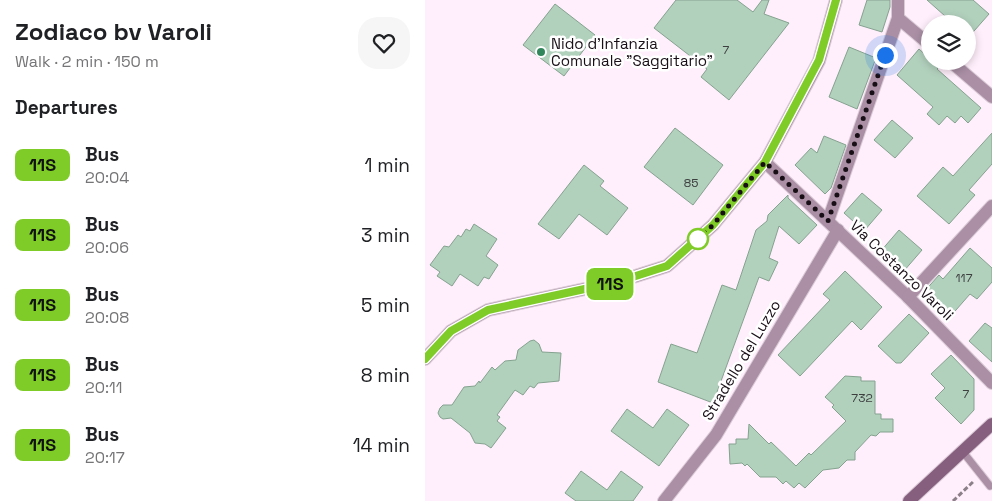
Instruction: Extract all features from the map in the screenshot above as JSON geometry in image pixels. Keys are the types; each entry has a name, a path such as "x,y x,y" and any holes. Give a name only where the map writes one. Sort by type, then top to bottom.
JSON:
{"main road":[{"path":"909,501 992,424"}],"street":[{"path":"425,359 451,331 488,310 617,282 667,266 713,225 765,162 819,60 836,0"},
{"path":"828,221 898,18 898,0"},
{"path":"898,18 921,37"},
{"path":"960,70 992,96"},
{"name":"Via Costanzo Varoli","path":"765,162 908,296 992,383"},
{"path":"908,296 992,206"},
{"name":"Stradello del Luzzo","path":"664,501 716,434 838,230"}],"lane":[{"path":"963,452 990,486"}],"building":[{"path":"676,0 737,0 753,12 762,0 769,0 764,14 789,23 729,100 701,77 707,69 654,28"},
{"path":"867,0 890,0 890,7 882,32 859,25"},
{"path":"927,0 973,0 989,14 976,29 976,15 944,15"},
{"path":"555,4 595,35 564,76 523,45"},
{"path":"849,47 876,58 857,109 829,97"},
{"path":"919,49 921,51 921,70 938,70 981,108 968,123 961,116 955,123 947,116 939,125 927,114 933,107 897,75"},
{"path":"892,120 913,138 895,158 874,140"},
{"path":"675,128 723,165 693,205 644,167"},
{"path":"992,133 992,164 969,190 975,195 949,224 917,196 943,167 953,176"},
{"path":"824,136 846,145 831,188 825,194 795,165 811,148 817,153"},
{"path":"584,165 604,181 600,186 628,208 607,235 579,214 559,239 538,224"},
{"path":"862,193 882,210 864,231 844,213"},
{"path":"788,195 788,198 817,225 799,244 779,226 769,258 778,262 769,281 759,277 713,403 658,382 671,344 697,353 722,285 736,290 756,230 767,221 768,215"},
{"path":"474,224 497,239 486,256 498,265 489,279 484,277 478,286 460,274 452,286 437,276 440,272 430,265 444,246 449,247 458,235 461,237 466,229 470,231"},
{"path":"899,230 922,250 903,272 880,252"},
{"path":"970,248 992,268 992,282 977,299 970,294 949,318 922,294 939,275 943,279"},
{"path":"845,271 882,307 861,330 852,321 800,376 778,355 830,300 823,294"},
{"path":"909,314 929,333 901,363 896,363 878,346"},
{"path":"985,323 992,328 992,362 969,341"},
{"path":"534,340 539,344 542,352 561,353 559,381 538,383 534,388 530,386 523,395 515,390 497,415 500,417 497,421 506,428 491,448 485,444 475,443 470,433 451,418 443,419 440,417 438,413 440,408 443,405 452,405 464,387 475,386 479,381 480,383 492,367 495,370 505,361 516,360 518,350"},
{"path":"951,355 974,379 974,410 961,424 935,398 945,388 931,374"},
{"path":"845,376 861,377 861,381 875,381 875,414 881,414 881,419 893,419 893,432 880,432 876,436 871,435 855,452 855,460 847,460 839,468 823,470 805,488 799,483 794,488 786,481 783,484 776,477 760,477 747,464 745,466 742,463 730,464 729,444 736,444 736,439 748,439 749,424 769,444 771,442 796,466 809,453 811,455 846,421 832,407 834,405 825,397"},
{"path":"627,409 653,428 667,409 689,425 659,466 611,431"},
{"path":"581,471 607,490 621,471 643,487 633,501 576,501 565,493"}],"bus line":[{"name":"11S","path":"425,359 451,331 488,310 617,282 667,266 713,225 765,162 819,60 836,0"}],"place":[{"name":"Nido d'Infanzia Comunale \"Saggitario\"","path":"541,52"}],"route":[{"path":"698,239 713,225 765,162 828,221 885,55"}]}
